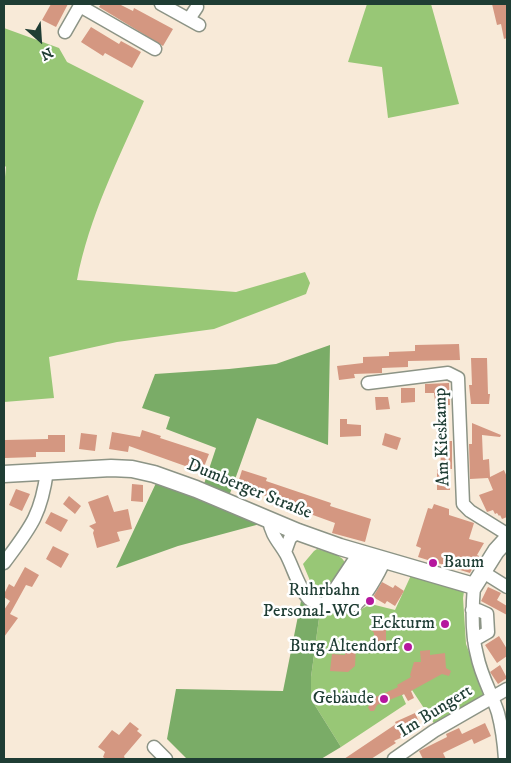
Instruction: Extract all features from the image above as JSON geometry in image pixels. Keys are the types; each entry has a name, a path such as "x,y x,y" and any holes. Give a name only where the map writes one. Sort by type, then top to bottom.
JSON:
{"main road":[{"name":"Dumberger Straße","path":"4,474 111,468 132,469 154,474 196,489 298,532 371,557 474,586"},
{"path":"474,586 496,551 507,539"}],"street":[{"path":"161,4 194,22 197,7"},
{"path":"65,32 81,5 155,49"},
{"name":"Am Kieskamp","path":"368,383 448,373 458,378 463,504 470,511 507,534"},
{"path":"4,563 30,528 37,515 42,500 47,471"},
{"path":"269,520 270,530 285,552 308,597 316,602 335,606"},
{"path":"285,552 290,538 298,532"},
{"path":"335,606 372,568 371,557"},
{"path":"335,606 371,557"},
{"path":"483,572 507,587"},
{"path":"474,586 472,610 474,640 480,668 502,730 505,759"},
{"name":"Im Bungert","path":"398,758 434,731 507,689"},
{"path":"154,747 166,759"}],"green space":[{"path":"367,4 431,4 459,104 388,118 382,67 348,62"},
{"path":"4,28 59,48 67,62 144,101 97,211 82,257 77,280 236,292 305,272 310,283 306,294 214,329 117,342 49,357 54,398 4,402 4,187 6,167 4,165"},
{"path":"330,345 328,445 257,418 228,499 204,484 216,448 166,429 170,417 142,408 155,374 276,364"},
{"path":"157,481 260,524 178,546 116,568"},
{"path":"317,549 341,557 345,563 328,594 323,596 313,595 308,589 311,583 303,564"},
{"path":"413,571 465,585 463,598 466,644 487,700 437,728 412,690 402,695 406,704 341,747 311,699 311,677 320,611 339,614 356,612 371,604 395,610"},
{"path":"301,601 309,608 320,611 311,677 311,699 341,747 321,759 187,759 167,739 176,689 283,691"}],"building":[{"path":"51,4 68,4 56,27 42,20"},
{"path":"101,4 119,4 133,11 134,8 173,29 163,46 99,7"},
{"path":"492,4 507,4 507,38 504,39 501,24 497,25"},
{"path":"91,27 119,44 121,41 141,52 132,68 105,53 103,56 81,42"},
{"path":"459,344 460,360 408,361 408,367 382,368 382,373 354,374 355,378 339,380 337,366 363,363 363,357 389,356 389,352 415,351 415,345"},
{"path":"471,358 487,358 489,404 471,404 469,385 472,385"},
{"path":"449,383 450,405 439,405 439,401 435,401 434,393 425,393 425,384"},
{"path":"401,388 415,388 415,402 401,403"},
{"path":"375,397 388,397 390,409 376,410"},
{"path":"340,419 347,419 347,424 361,425 361,436 340,437"},
{"path":"472,423 501,435 500,437 482,435 483,460 489,459 490,477 504,470 507,477 507,517 502,519 493,510 487,512 479,495 493,490 488,478 470,479 469,444 472,444"},
{"path":"142,430 209,454 202,472 129,446 128,452 109,449 112,432 140,437"},
{"path":"81,433 97,435 95,451 79,449"},
{"path":"385,433 401,438 397,450 382,445"},
{"path":"48,435 65,435 65,452 36,452 36,457 5,458 5,440 48,439"},
{"path":"440,441 452,441 450,490 437,490 437,469 441,469"},
{"path":"242,470 267,478 266,481 331,503 330,506 371,519 365,542 332,533 335,523 237,486"},
{"path":"132,484 143,485 143,502 131,501"},
{"path":"16,489 30,494 22,511 9,505"},
{"path":"108,495 114,512 128,509 132,529 117,532 120,541 97,548 94,530 89,526 96,523 88,502"},
{"path":"69,496 81,506 75,514 63,504"},
{"path":"434,504 449,509 449,515 474,523 469,539 484,543 470,573 418,557 421,548 416,546 428,508 432,509"},
{"path":"51,512 68,520 61,532 45,523"},
{"path":"53,546 69,554 61,568 46,559"},
{"path":"25,567 39,575 32,587 26,585 10,614 18,618 4,637 4,610 10,601 4,597 4,594 9,584 14,587"},
{"path":"382,582 393,588 395,585 404,591 395,606 387,601 385,604 373,597"},
{"path":"488,587 501,593 497,600 507,606 507,615 481,601"},
{"path":"373,624 386,627 386,644 374,645 374,633 371,629"},
{"path":"499,636 507,649 507,656 497,663 485,645"},
{"path":"345,646 356,647 355,666 348,672 330,671 332,654 345,655"},
{"path":"430,650 430,655 445,653 446,668 451,671 449,676 442,674 411,691 414,698 408,701 404,694 377,705 374,711 370,711 368,707 373,698 398,687 397,685 411,677 414,662 421,662 420,651"},
{"path":"500,665 507,678 498,684 490,672"},
{"path":"415,713 422,728 394,741 396,743 371,759 344,759 396,724 395,722"},
{"path":"130,722 139,729 137,731 142,735 124,756 125,759 106,759 103,757 105,752 98,747 112,730 119,735"},
{"path":"485,723 491,736 474,744 472,739 443,753 446,759 423,759 419,751 447,737 446,734 459,728 462,734"}],"place":[{"name":"Baum","path":"433,563"},
{"name":"Ruhrbahn Personal-WC","path":"370,601"},
{"name":"Eckturm","path":"445,624"},
{"name":"Burg Altendorf","path":"408,647"},
{"name":"Gebäude","path":"384,699"}]}
